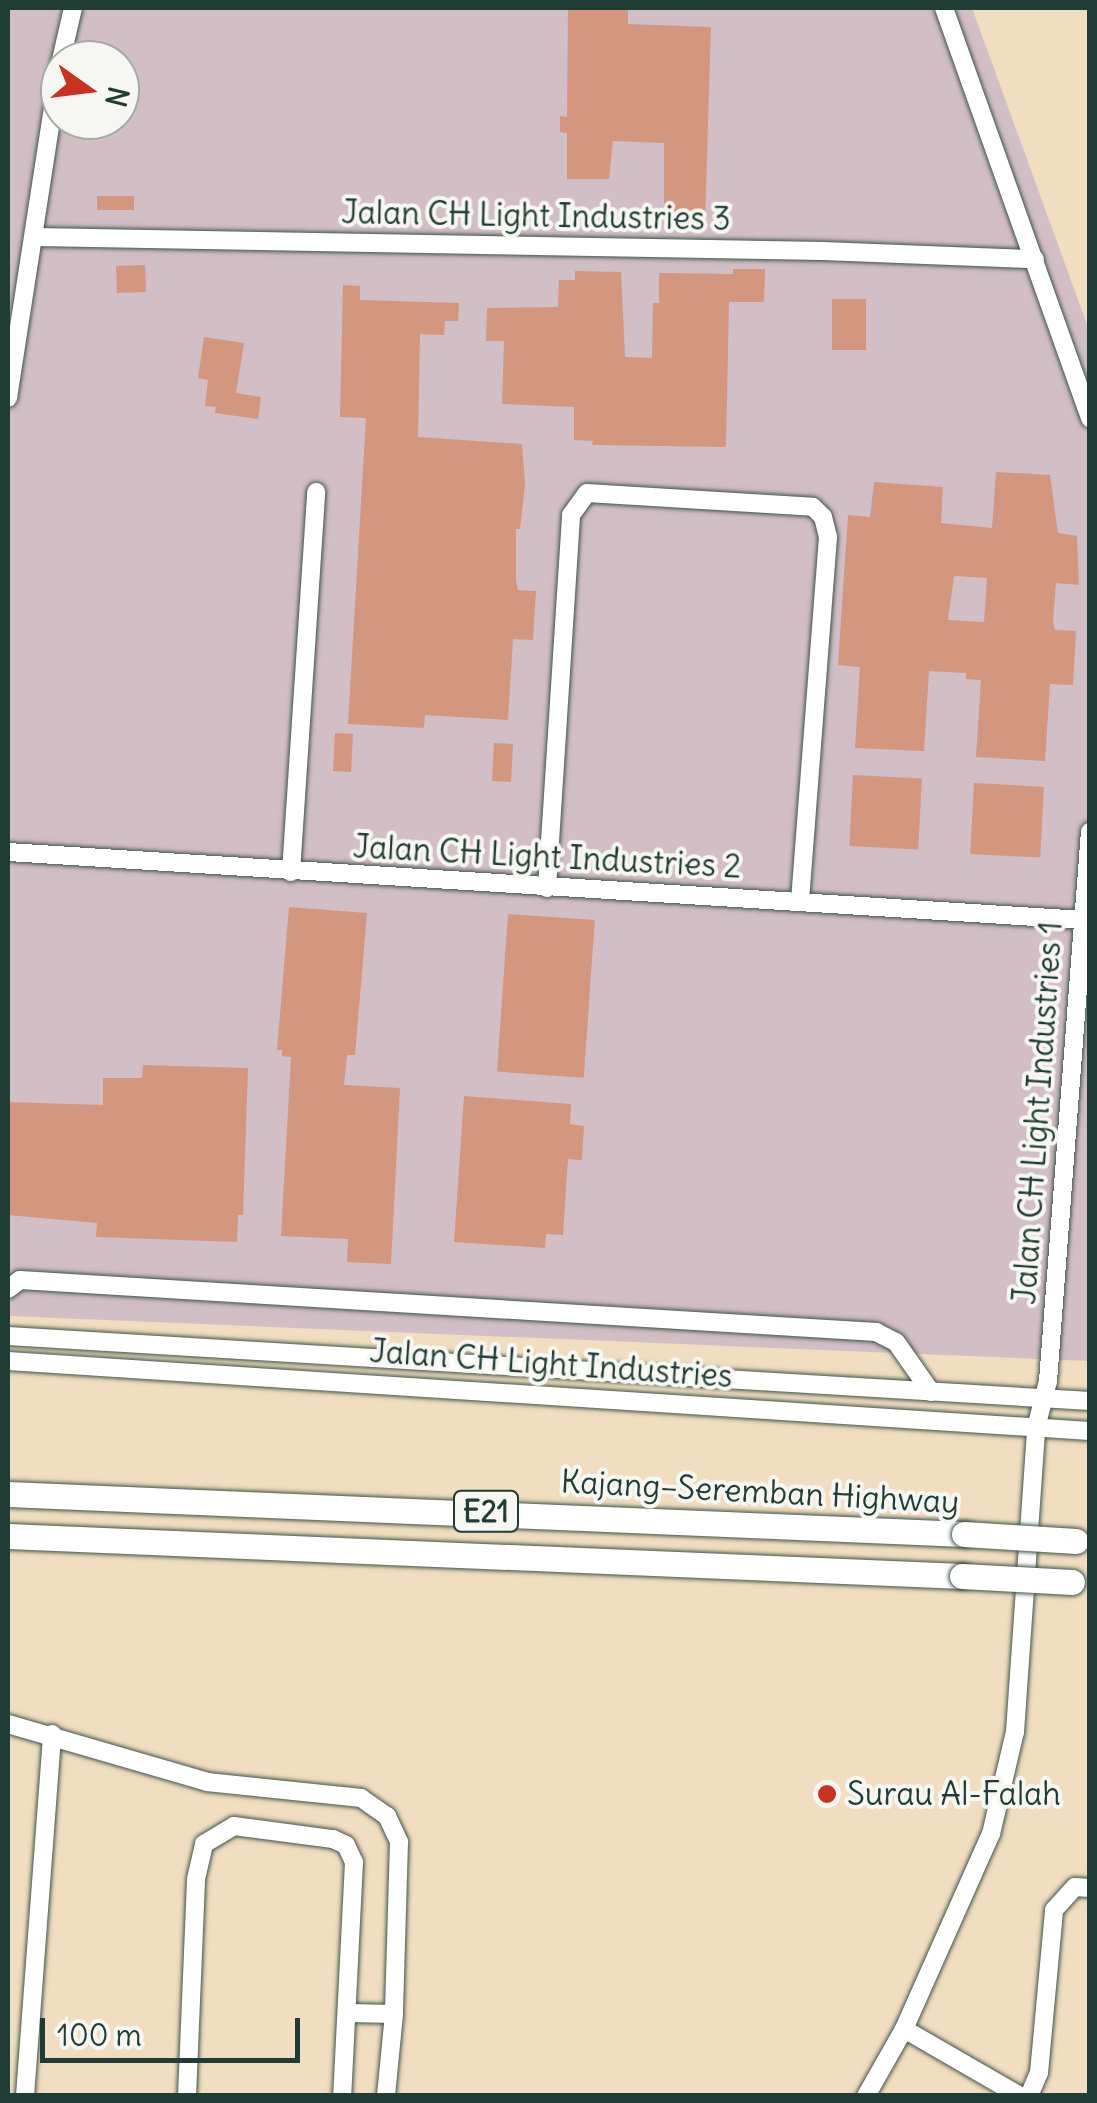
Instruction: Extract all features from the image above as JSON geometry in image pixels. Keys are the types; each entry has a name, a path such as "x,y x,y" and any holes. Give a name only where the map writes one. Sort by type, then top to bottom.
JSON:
{"highway":[{"name":"Kajang–Seremban Highway","path":"8,1494 1082,1542"},
{"name":"E21","path":"8,1536 1080,1582"}],"street":[{"path":"65,40 73,8"},
{"path":"944,8 1090,419"},
{"path":"8,398 49,140"},
{"name":"Jalan CH Light Industries 3","path":"36,237 823,251 1035,260"},
{"path":"291,872 316,492"},
{"path":"547,888 571,515 587,492 813,508 823,516 828,537 800,900"},
{"name":"Jalan CH Light Industries 1","path":"866,2096 904,2029 991,1834 1006,1780 1014,1732 1036,1428 1044,1399 1090,832"},
{"name":"Jalan CH Light Industries 2","path":"8,852 1083,920"},
{"name":"Jalan CH Light Industries","path":"8,1289 20,1280 876,1332 896,1342 930,1392"},
{"name":"Jalan CH Light Industries","path":"8,1336 1090,1402"},
{"name":"Jalan CH Light Industries","path":"8,1362 1090,1431"},
{"path":"8,1724 207,1782 328,1793 374,1804 388,1816 399,1842 394,2014 386,2096"},
{"path":"25,2096 52,1734"},
{"path":"187,2096 196,1878 204,1844 219,1831 234,1826 333,1839 346,1845 354,1862 342,2096"},
{"path":"1029,2096 1039,2073 1054,1910 1075,1887 1090,1888"},
{"path":"349,2013 394,2014"},
{"path":"904,2029 1020,2096"}],"shaded area":[{"path":"8,8 972,8 1089,330 1089,1361 8,1316"}],"building":[{"path":"568,8 628,8 628,24 711,27 705,220 664,219 664,143 613,141 609,179 567,179 567,133 560,132 560,116 567,117"},
{"path":"97,196 134,196 134,210 97,210"},
{"path":"145,265 146,292 117,293 116,266"},
{"path":"733,269 765,269 764,302 729,302 726,447 592,445 593,441 574,440 574,407 502,404 504,341 486,341 487,308 558,307 559,280 575,280 575,271 621,272 625,357 652,358 653,303 659,303 659,273 733,274"},
{"path":"343,285 360,286 360,300 459,303 458,321 445,321 444,335 420,334 418,437 522,444 525,484 520,529 516,529 516,581 518,590 536,591 533,640 513,639 508,720 425,715 424,728 348,724 366,418 340,417"},
{"path":"832,299 866,299 866,350 832,350"},
{"path":"204,337 244,343 236,393 261,397 258,419 215,413 216,407 205,406 208,380 198,378"},
{"path":"996,472 1050,475 1058,533 1077,536 1079,585 1056,583 1053,621 1055,630 1076,631 1073,685 1050,684 1045,761 976,757 981,680 966,679 966,673 929,671 924,751 855,748 860,667 838,665 848,515 870,517 874,482 943,487 941,523 992,528","holes":["954,576 987,578 984,622 948,620"]},
{"path":"335,733 353,734 351,772 333,771"},
{"path":"494,743 513,744 511,782 492,781"},
{"path":"853,775 922,779 918,850 849,846"},
{"path":"974,783 1044,787 1040,858 970,854"},
{"path":"289,907 367,913 355,1055 347,1055 344,1085 400,1088 391,1264 347,1262 348,1239 281,1236 291,1057 282,1056 282,1050 277,1050"},
{"path":"508,914 595,920 584,1078 497,1072"},
{"path":"143,1065 248,1068 243,1215 238,1215 237,1242 96,1237 97,1223 8,1215 8,1102 103,1105 103,1078 142,1078"},
{"path":"464,1096 571,1104 570,1124 584,1126 582,1160 568,1159 563,1235 546,1234 545,1248 454,1242"}],"place":[{"name":"Surau Al-Falah","path":"827,1794"}]}
